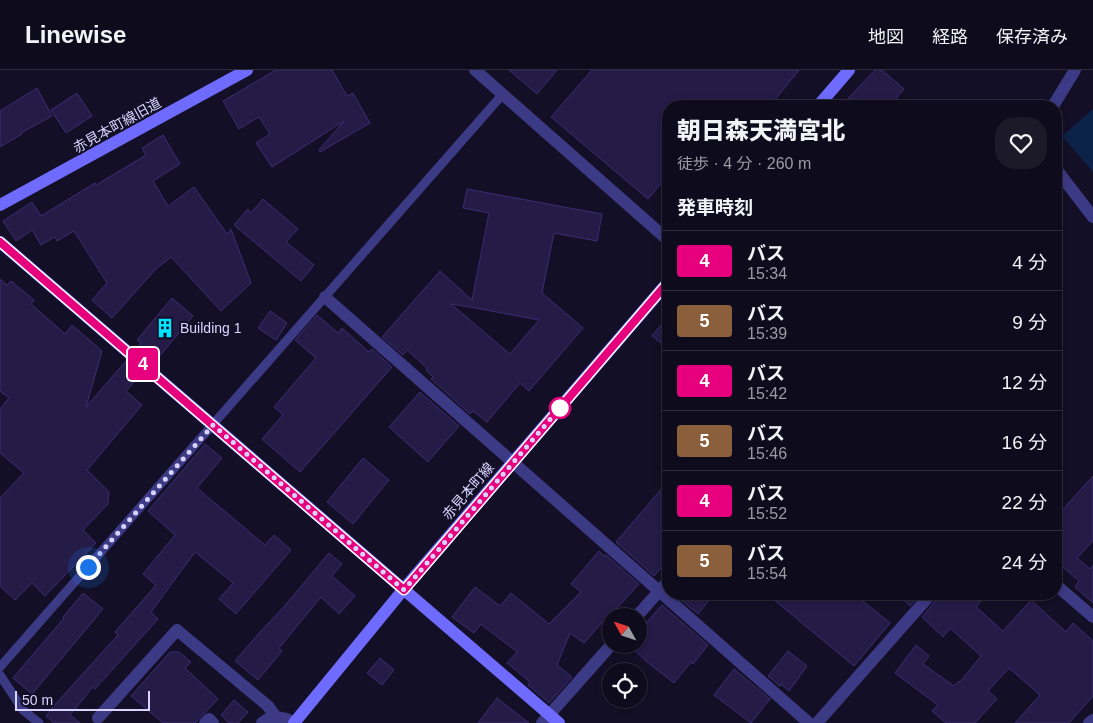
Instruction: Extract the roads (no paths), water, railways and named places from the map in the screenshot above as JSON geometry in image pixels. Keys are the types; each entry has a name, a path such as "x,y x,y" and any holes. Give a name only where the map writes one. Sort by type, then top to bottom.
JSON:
{"street":[{"name":"赤見本町線旧道","path":"0,205 247,70"},
{"path":"475,70 662,235"},
{"path":"823,100 849,70"},
{"path":"1056,100 1075,70"},
{"path":"1062,177 1093,218"},
{"path":"0,242 404,590 550,720 605,653"},
{"name":"赤見本町線","path":"295,723 404,590 662,289"},
{"path":"325,297 662,594"},
{"path":"644,608 662,588"},
{"path":"1062,590 1093,617"},
{"path":"669,600 810,723"},
{"path":"817,723 926,600"},
{"path":"98,718 177,630 268,706 275,716 295,723"},
{"path":"262,723 266,719 275,716"},
{"path":"205,723 209,719 213,723"},
{"path":"1089,723 1093,720"}],"lane":[{"path":"0,667 502,95"},
{"path":"0,675 23,710 39,723"}],"water":[{"path":"1093,109 1093,172 1062,136"}],"place":[{"name":"Building 1","path":"165,328"}]}
